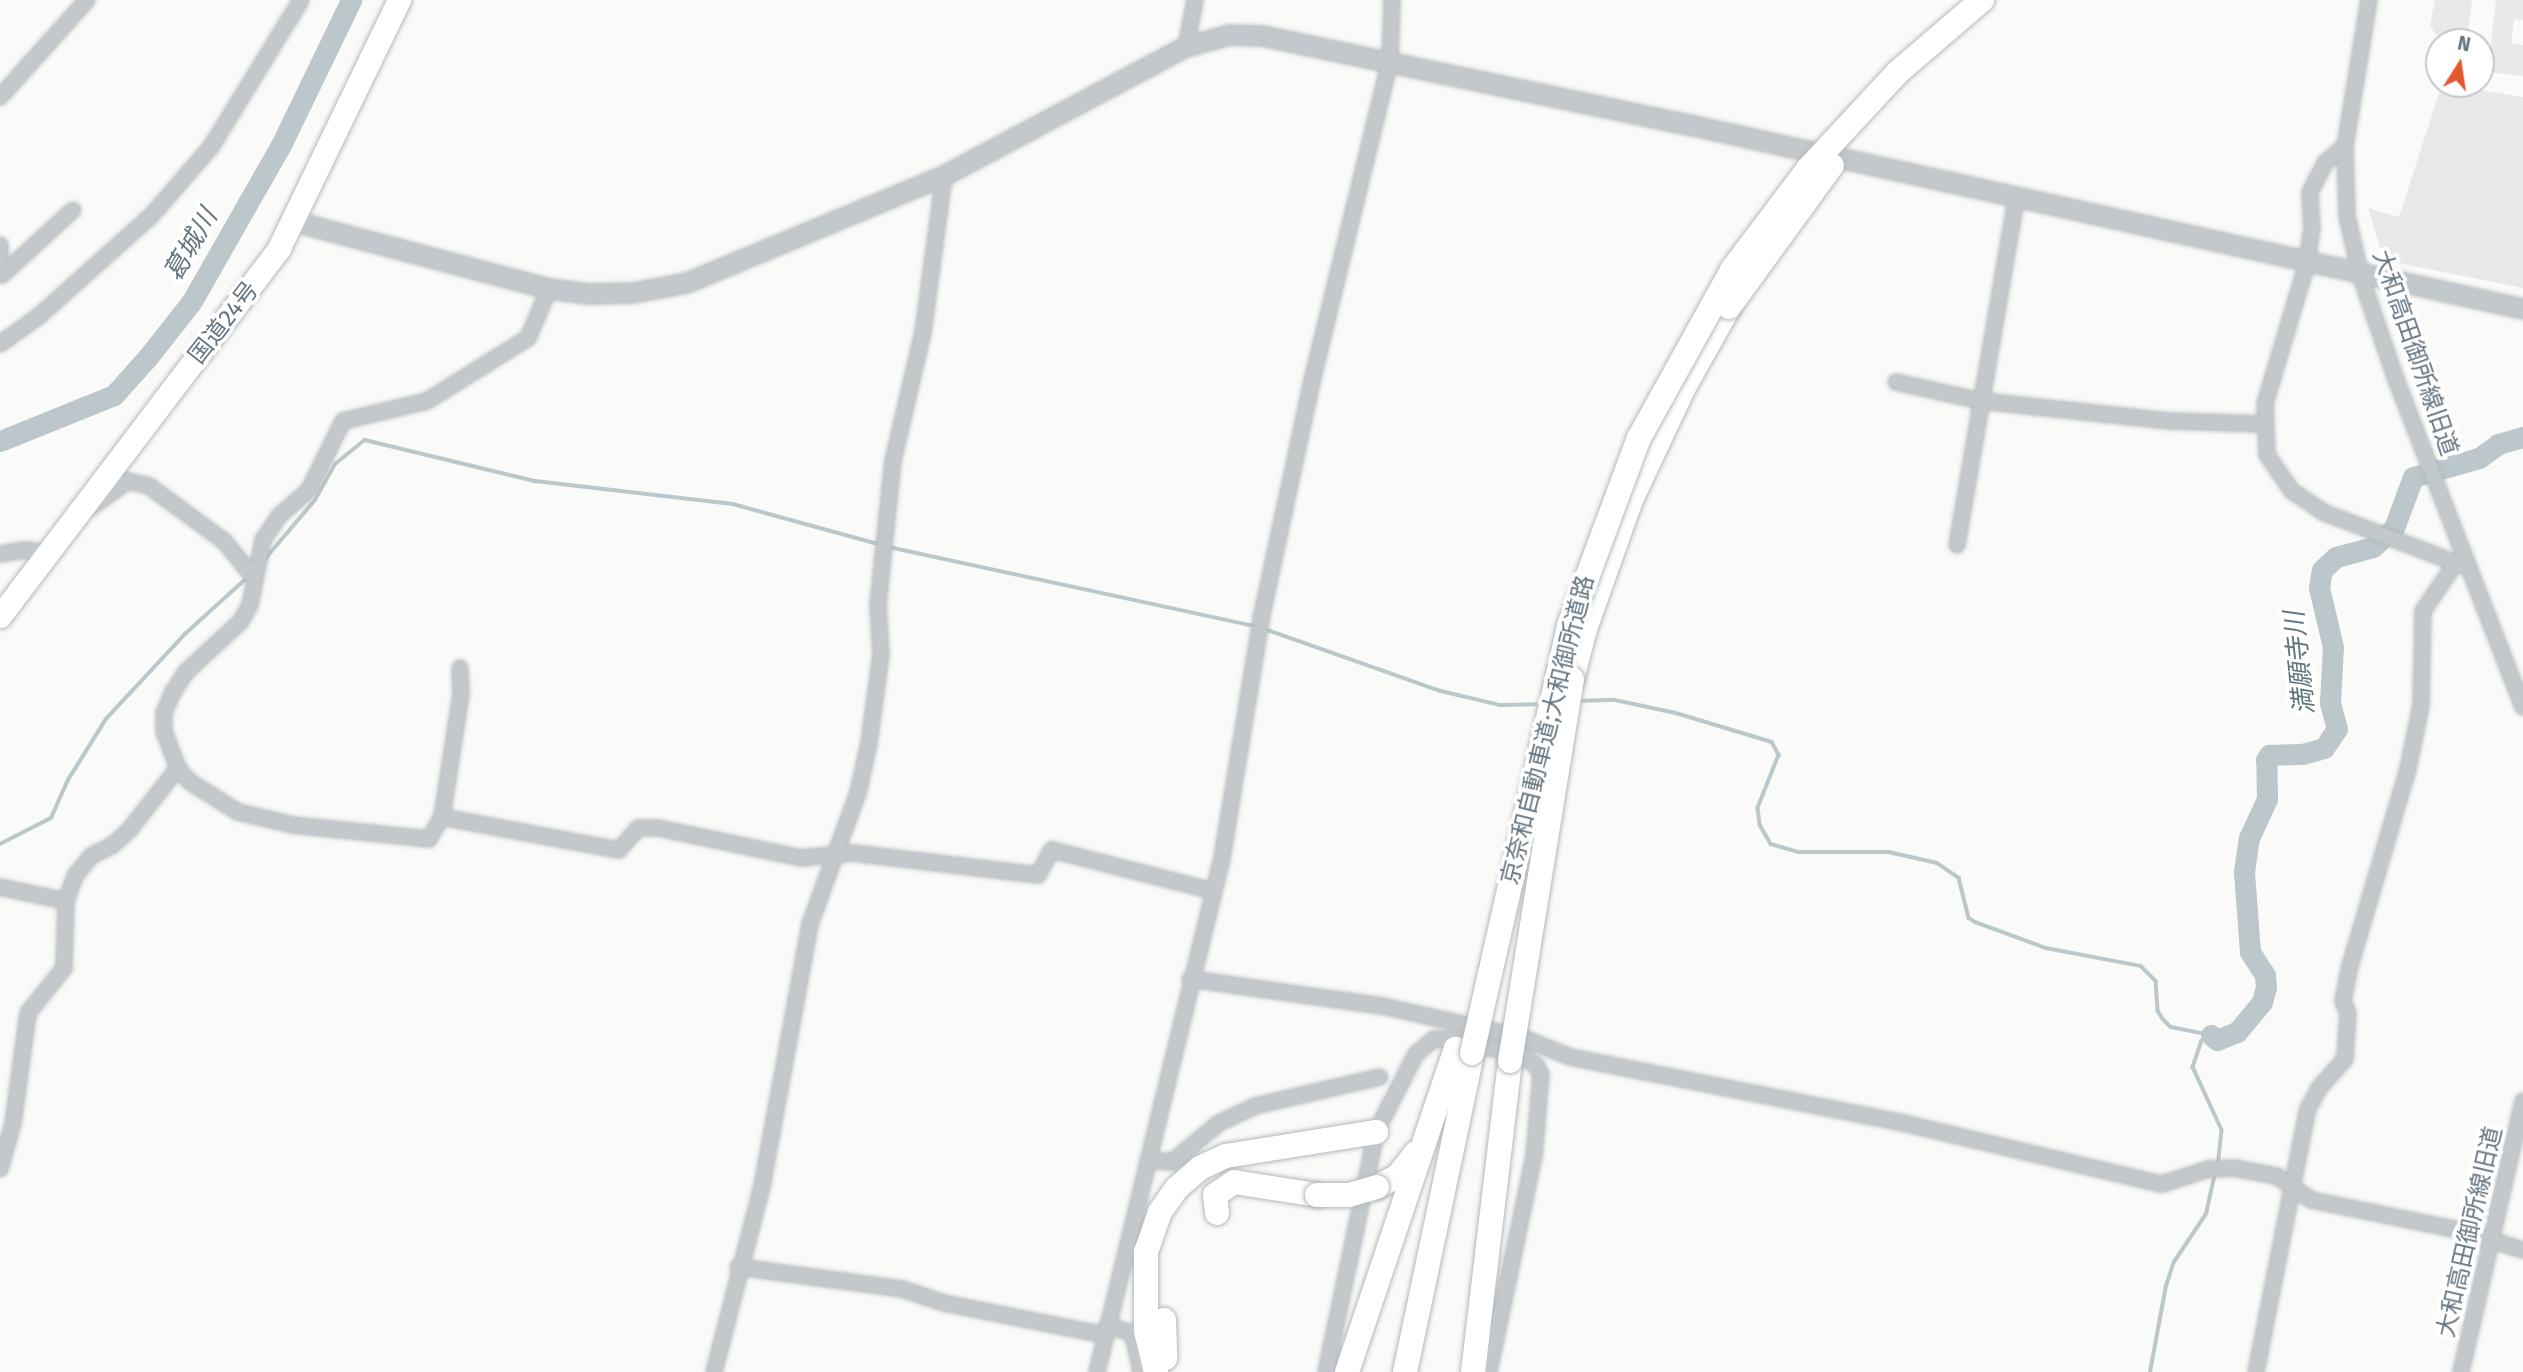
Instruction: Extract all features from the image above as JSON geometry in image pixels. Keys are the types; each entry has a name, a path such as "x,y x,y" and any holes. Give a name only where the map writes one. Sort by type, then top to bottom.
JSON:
{"highway":[{"name":"国道24号","path":"0,616 259,278 292,221 399,0"},
{"name":"京奈和自動車道;大和御所道路","path":"1405,1372 1572,679 1585,629 1631,500 1684,387 1729,307 1862,129 1983,0"},
{"name":"京奈和自動車道;大和御所道路","path":"1420,1372 1482,1055 1489,947 1499,934 1569,626 1614,498 1668,380 1732,270 1808,169 1898,72 1983,0"},
{"path":"1258,1149 1236,1159 1216,1179 1210,1198 1217,1213 1218,1190 1234,1182 1317,1195 1349,1195 1377,1187 1398,1176 1482,1055"},
{"path":"1474,1372 1482,1055"},
{"path":"1156,1372 1149,1348 1144,1283 1146,1252 1157,1219 1188,1177 1214,1161 1258,1149 1376,1132"},
{"path":"1347,1372 1428,1134"},
{"path":"1164,1320 1168,1372"}],"street":[{"path":"0,97 87,0"},
{"path":"0,344 39,316 152,215 211,147 301,0"},
{"path":"1186,47 1195,0"},
{"path":"1097,1372 1189,979 1213,891 1261,619 1311,385 1390,62 1392,0"},
{"name":"大和高田御所線旧道","path":"2369,0 2344,146 2347,216 2361,276 2434,478 2462,565 2523,707"},
{"path":"292,221 549,289 588,294 633,293 687,283 944,176 1186,47 1230,35 1262,36 2523,309"},
{"path":"2256,1372 2308,1111 2319,1088 2345,1059 2348,1013 2343,1001 2350,966 2408,769 2421,705 2423,611 2462,565 2325,513 2292,491 2267,455 2262,424 2280,348 2307,263 2313,183 2325,163 2344,146"},
{"path":"714,1372 738,1267 762,1186 810,924 858,793 875,712 881,654 878,606 893,461 923,332 944,176"},
{"path":"1957,545 2016,199"},
{"path":"1,275 73,210"},
{"path":"0,245 1,275"},
{"path":"460,668 461,694 442,817 429,839 293,825 238,812 190,782 178,768 164,732 164,713 186,672 241,621 263,540 279,516 309,490 343,421 427,401 528,338 549,289"},
{"path":"1896,382 1981,401 2169,421 2262,424"},
{"path":"69,524 128,481 149,486 224,541 253,575"},
{"path":"0,554 26,550 47,553"},
{"path":"0,1169 13,1124 27,1013 64,968 66,901 75,876 91,856 113,845 130,829 178,768"},
{"path":"442,817 619,850 638,828 658,828 802,858 853,853 1038,875 1052,850 1213,891"},
{"path":"0,887 66,901"},
{"path":"1189,979 1394,1008 1521,1037 1570,1057 1903,1123 2162,1184 2209,1168 2234,1168 2277,1177 2311,1200 2463,1231 2488,1242 2523,1250"},
{"path":"1325,1372 1376,1132 1405,1071 1424,1045 1434,1039 1520,1054 1536,1065 1541,1075 1534,1156 1489,1372"},
{"path":"1148,1160 1172,1162 1219,1122 1255,1106 1380,1077"},
{"name":"大和高田御所線旧道","path":"2461,1372 2488,1242 2513,1155 2523,1101"},
{"path":"738,1267 902,1289 944,1303 1133,1334 1141,1372"}],"shaded area":[{"path":"2435,0 2472,0 2469,28 2430,26"},
{"path":"2496,0 2523,0 2523,20 2514,19 2511,43 2523,45 2523,76 2495,73 2495,28 2493,28"},
{"path":"2495,93 2523,97 2523,288 2384,260 2368,208 2399,217 2437,98 2495,98"}],"waterway":[{"name":"葛城川","path":"0,441 114,395 148,357 192,301 282,143 351,0"},
{"name":"満願寺川","path":"2211,1035 2217,1040 2237,1032 2262,1002 2266,987 2265,975 2250,952 2244,872 2249,838 2267,799 2266,760 2269,755 2303,754 2324,748 2337,729 2330,702 2333,647 2319,588 2322,570 2336,557 2373,547 2394,528 2413,477 2479,458 2498,444 2523,437"},
{"path":"265,559 315,500 335,464 365,440 535,481 733,504 882,545"},
{"path":"889,547 1255,626"},
{"path":"0,844 51,818 68,780 106,719 186,633 248,577"},
{"path":"1262,628 1441,691 1500,705 1543,704"},
{"path":"1578,701 1615,700 1676,713 1772,742 1779,755 1758,808 1760,825 1771,844 1799,852 1889,852 1937,863 1959,878 1969,918 1975,922 2046,948 2141,966 2156,981 2158,1011 2171,1027 2211,1035"},
{"path":"2209,1036 2202,1041 2193,1067 2222,1130 2218,1166"},
{"path":"2150,1372 2166,1286 2174,1262 2206,1214 2215,1173"}]}
